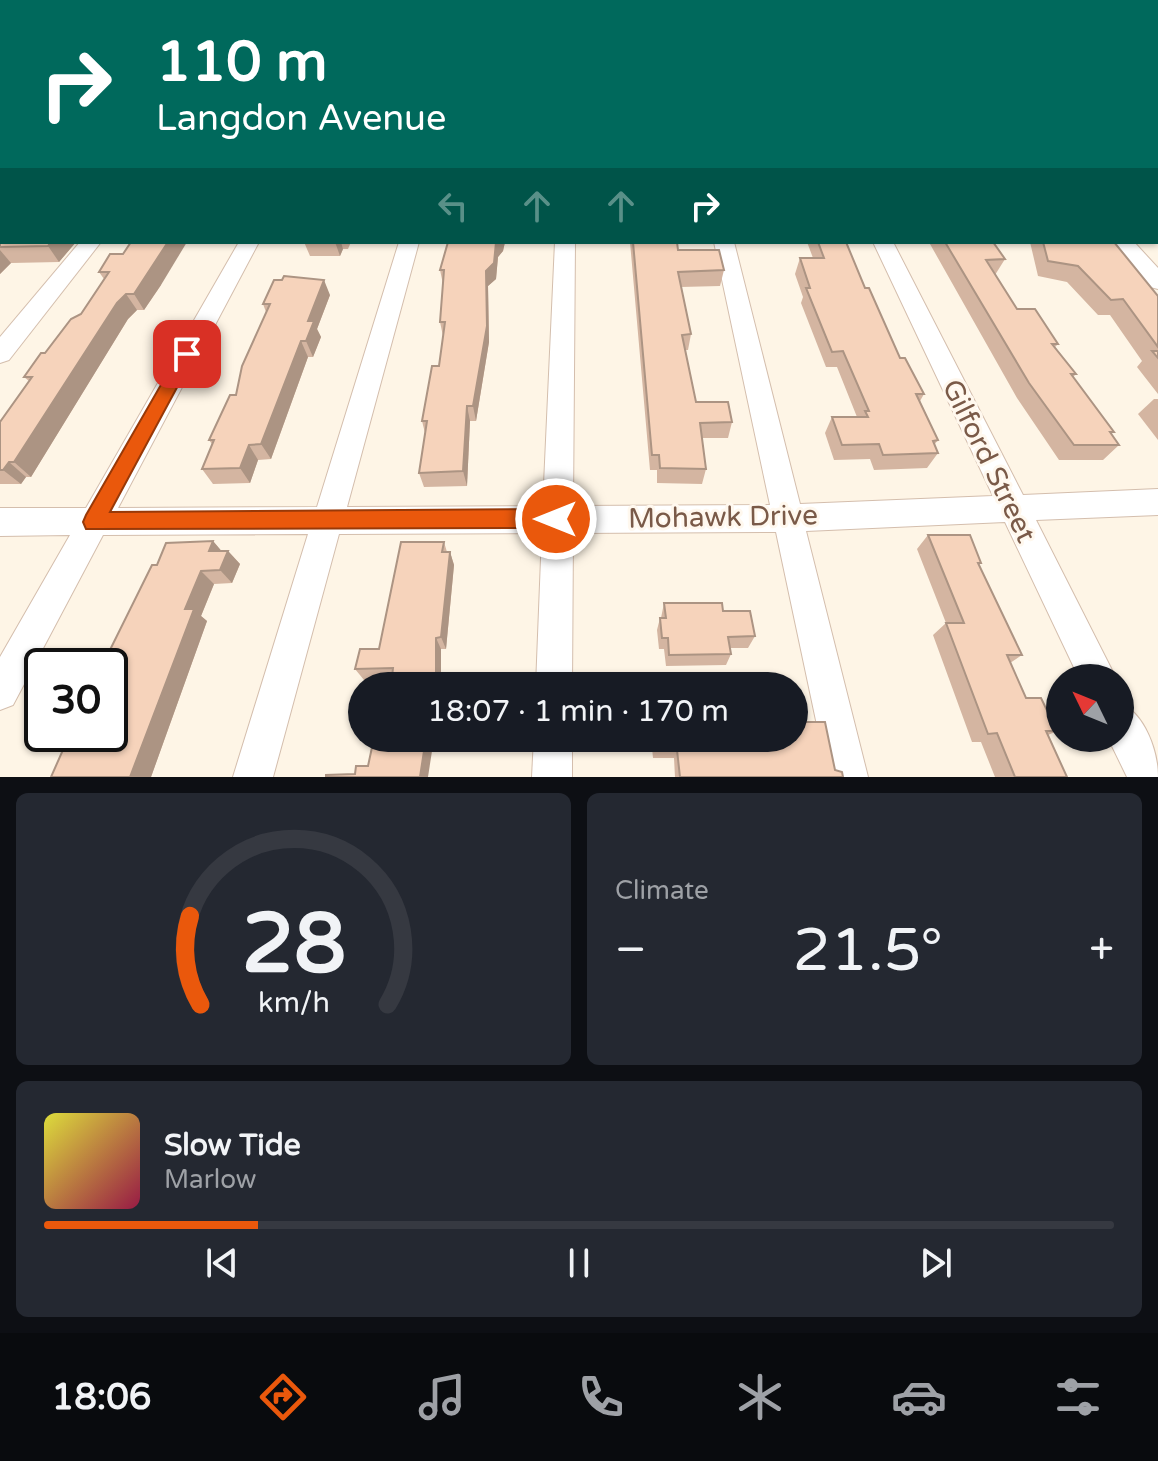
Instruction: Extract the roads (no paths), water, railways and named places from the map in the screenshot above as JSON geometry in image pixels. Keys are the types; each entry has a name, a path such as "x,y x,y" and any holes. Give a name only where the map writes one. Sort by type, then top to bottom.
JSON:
{"street":[{"path":"0,354 89,244"},
{"path":"0,692 248,244"},
{"path":"253,777 408,244"},
{"path":"554,672 565,244"},
{"path":"724,244 848,777"},
{"name":"Gilford Street","path":"884,244 1091,664"},
{"path":"1125,244 1158,282"},
{"name":"Mohawk Drive","path":"0,522 788,518 1158,502"},
{"path":"1134,750 1148,777"},
{"path":"552,777 553,752"}]}
